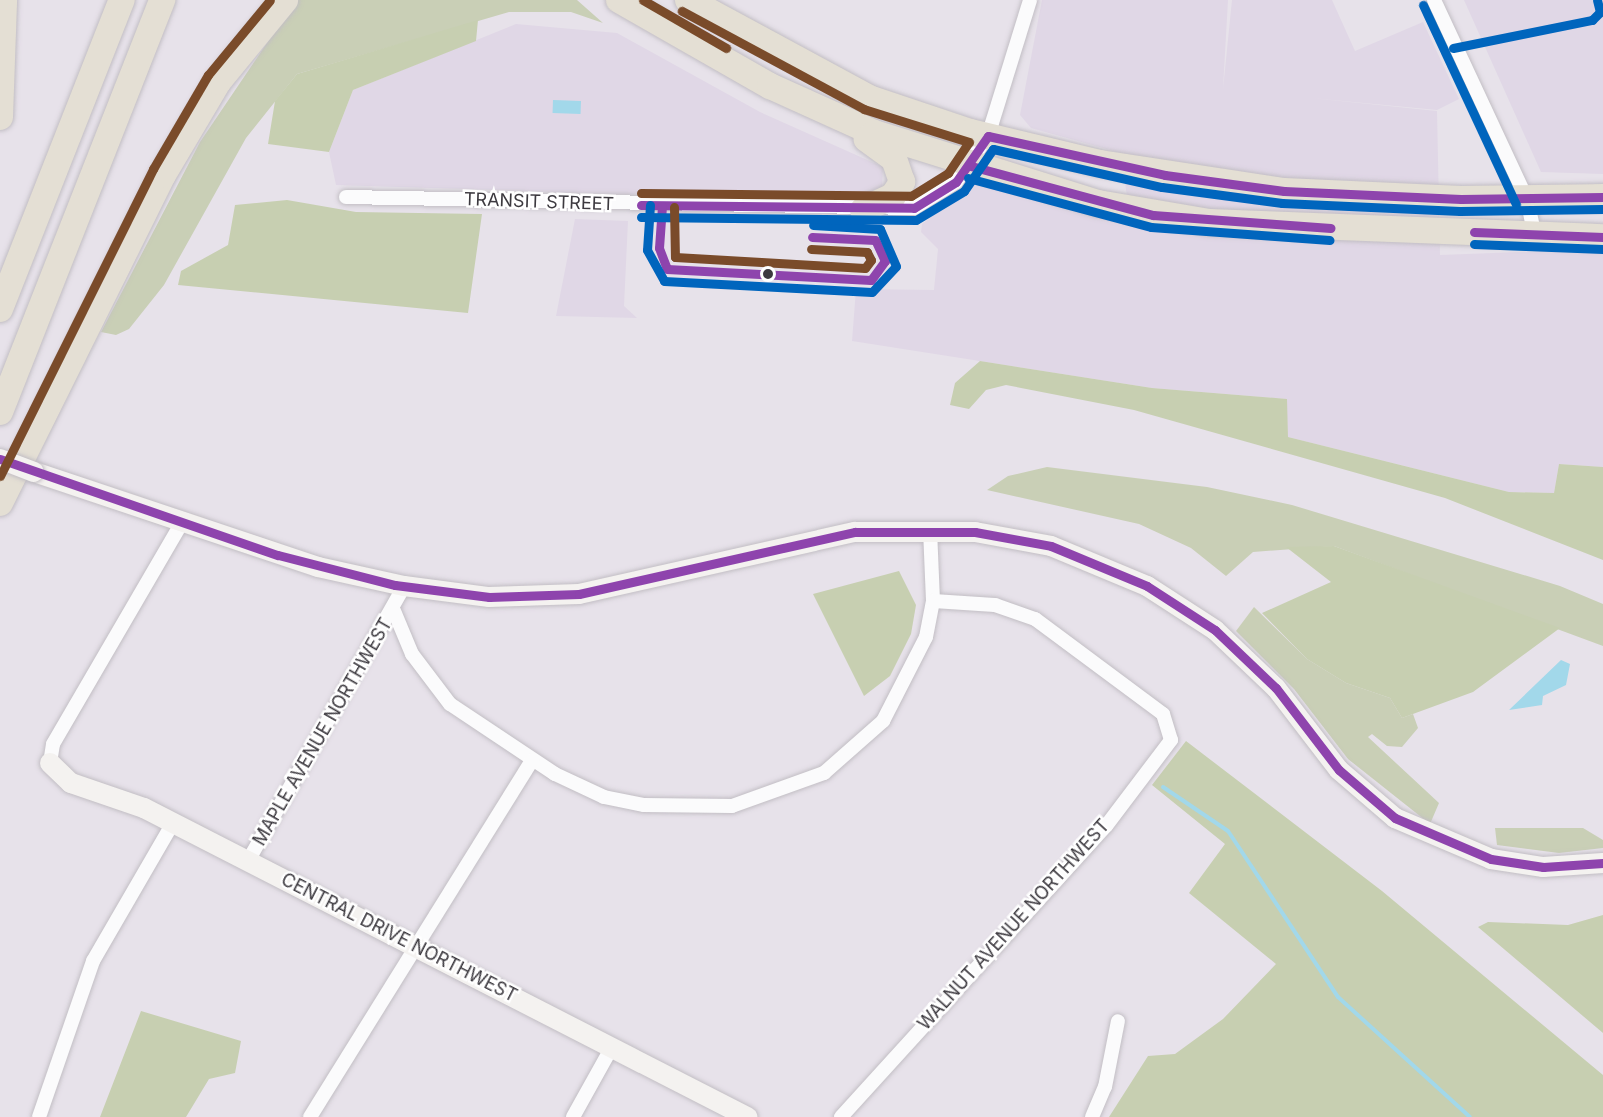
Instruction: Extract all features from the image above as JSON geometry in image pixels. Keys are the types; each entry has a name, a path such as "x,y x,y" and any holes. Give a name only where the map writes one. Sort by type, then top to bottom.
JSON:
{"highway":[{"path":"0,117 4,0"},
{"path":"0,309 122,0"},
{"path":"0,412 162,0"},
{"path":"218,82 221,61 263,0"},
{"path":"0,503 138,224 218,82 285,0"},
{"path":"619,0 829,113 883,151 902,173 893,196 863,210"},
{"path":"688,0 869,98 988,136 1109,165 1260,189 1527,199 1603,197"},
{"path":"695,0 724,21"},
{"path":"829,113 970,166 1098,202 1184,220 1603,237"}],"main road":[{"path":"0,459 399,600 558,597 816,537 930,530 1051,546 1116,570 1172,600 1256,668 1358,789 1417,830 1465,851 1518,864 1603,863"},
{"name":"CENTRAL DRIVE NORTHWEST","path":"50,763 71,783 173,823 747,1117"}],"street":[{"name":"TRANSIT STREET","path":"346,196 863,210 923,204 947,190 970,166 988,136 1030,0"},
{"path":"1434,0 1527,199 1534,233"},
{"path":"50,763 53,744 180,524"},
{"path":"399,600 412,654 450,704 532,760 585,789 644,805 732,806 803,783 862,744 883,721 922,648 933,601 930,530"},
{"name":"MAPLE AVENUE NORTHWEST","path":"248,861 399,600"},
{"name":"WALNUT AVENUE NORTHWEST","path":"841,1117 1106,826 1166,750 1169,725 1129,687 1035,619 995,605 933,601"},
{"path":"310,1117 414,946 532,760"},
{"path":"39,1117 93,961 173,823"},
{"path":"1092,1117 1105,1087 1119,1021"},
{"path":"573,1117 612,1047"}],"shaded area":[{"path":"1042,0 1228,0 1223,89 1232,0 1332,0 1355,51 1423,22 1459,99 1437,110 1311,98 1437,111 1440,255 1603,249 1603,467 1559,464 1554,493 1509,492 1288,437 1286,399 1152,388 852,341 856,289 934,290 938,249 921,232 922,224 975,183 1130,219 1121,153 1031,128 1020,115"},
{"path":"1464,0 1603,0 1603,174 1541,172"},
{"path":"516,24 617,33 760,112 883,167 882,187 852,198 774,199 336,185 329,152 353,90"},
{"path":"575,219 628,221 624,306 637,318 556,316"}],"green space":[{"path":"296,0 577,0 603,23 571,12 509,12 297,74 246,138 164,285 129,329 116,335 101,332 200,142"},
{"path":"478,20 476,41 353,90 329,152 268,144 275,101 297,74"},
{"path":"287,200 356,212 482,214 468,313 178,285 181,271 228,245 235,205"},
{"path":"980,361 1152,388 1287,399 1288,437 1509,492 1554,493 1559,464 1603,467 1603,560 1445,498 1134,410 1006,385 986,390 969,409 950,405 955,383"},
{"path":"1047,467 1207,487 1292,505 1560,586 1603,604 1603,646 1334,546 1253,552 1226,576 1191,548 1139,524 987,490 1008,476"},
{"path":"1334,546 1560,628 1473,692 1402,718 1390,698 1346,683 1307,659 1262,613 1331,582 1286,547"},
{"path":"899,571 916,605 911,634 890,676 864,696 813,594"},
{"path":"1254,607 1307,659 1346,683 1390,698 1402,718 1413,714 1418,728 1402,747 1387,746 1372,734 1368,737 1439,803 1430,824 1348,759 1294,689 1236,631"},
{"path":"1186,741 1382,891 1603,1075 1603,1117 1109,1117 1148,1056 1175,1054 1223,1019 1276,964 1189,893 1225,844 1152,785"},
{"path":"1495,828 1583,828 1603,840 1603,848 1559,853 1497,845"},
{"path":"1603,915 1603,1033 1478,927 1488,922 1568,925"},
{"path":"141,1011 241,1041 235,1073 209,1079 186,1117 100,1117"}],"water":[{"path":"553,100 581,101 581,114 553,113"},
{"path":"1561,660 1570,664 1566,685 1543,696 1542,705 1509,710"}],"waterway":[{"path":"1163,787 1228,831 1338,997 1470,1117"}],"transit line":[{"path":"0,476 153,169 208,75 270,0"},
{"path":"643,0 726,48"},
{"path":"1453,48 1592,20 1600,12 1597,0"},
{"path":"1423,5 1516,204"},
{"path":"641,193 911,196 948,173 969,142 864,109 682,11"},
{"path":"641,205 914,208 956,182 988,136 1165,175 1284,191 1461,199 1603,197"},
{"path":"641,217 916,220 964,191 993,149 1162,187 1282,203 1460,211 1603,209"},
{"path":"971,166 1153,215 1331,228"},
{"path":"968,178 1151,227 1330,240"},
{"path":"650,205 647,250 664,281 872,292 896,266 880,229 813,225"},
{"path":"662,206 659,248 667,269 871,280 885,261 875,240 812,237"},
{"path":"674,207 675,257 865,268 871,260 867,252 811,249"},
{"path":"1474,232 1603,237"},
{"path":"1474,244 1603,249"},
{"path":"0,459 278,555 395,585 489,597 579,594 855,532 975,532 1051,546 1147,586 1215,630 1276,688 1339,770 1395,818 1491,859 1543,867 1603,863"}]}
